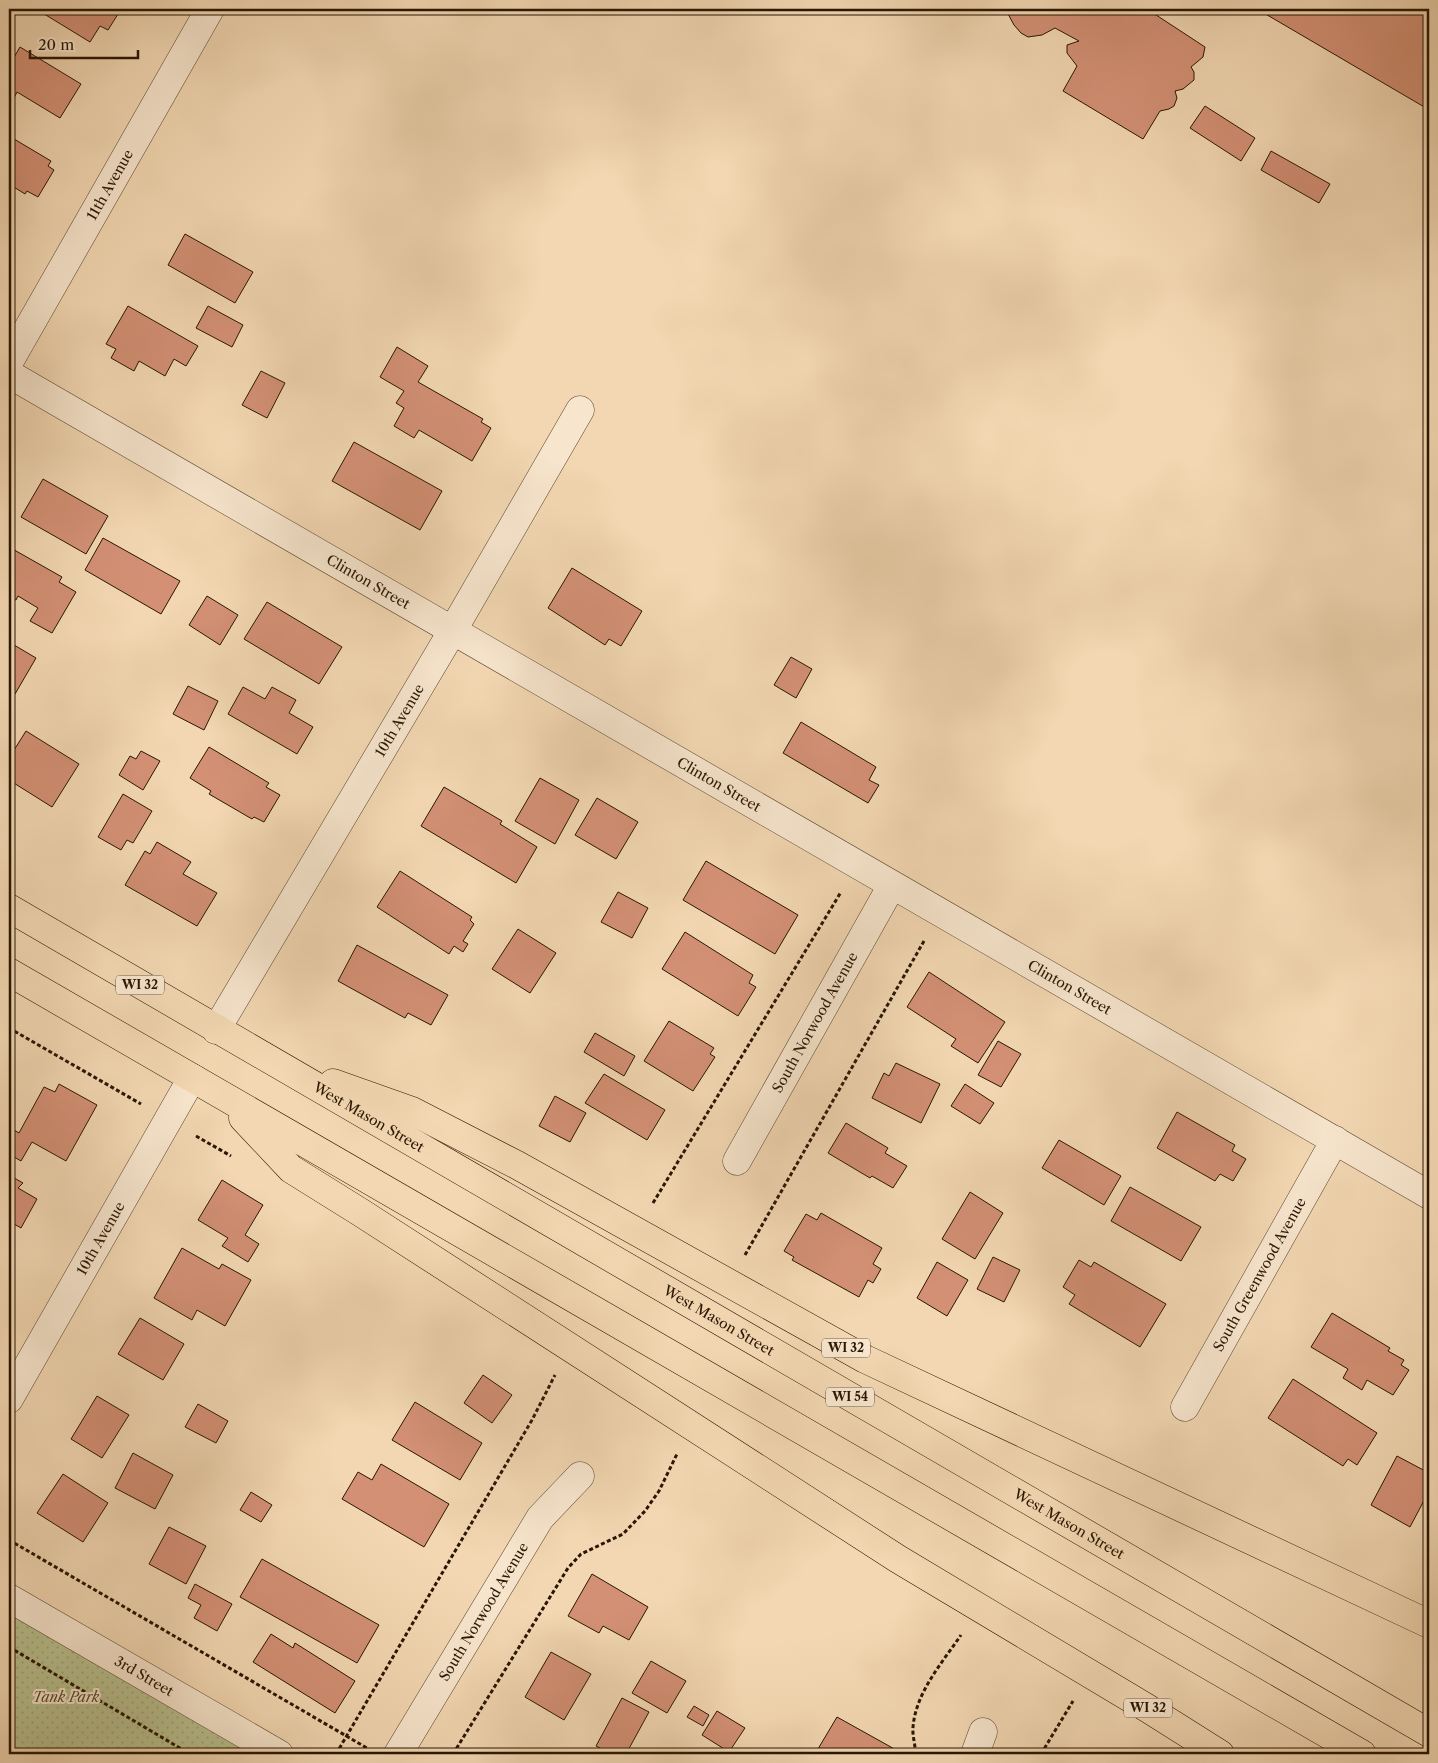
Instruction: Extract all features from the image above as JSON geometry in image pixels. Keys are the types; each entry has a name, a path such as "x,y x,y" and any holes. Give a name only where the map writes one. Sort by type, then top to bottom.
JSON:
{"main road":[{"name":"West Mason Street","path":"9,908 216,1030 1429,1732"},
{"name":"WI 32","path":"9,972 224,1097 291,1169 898,1559 1139,1703 1220,1754"},
{"name":"WI 32","path":"271,1061 412,1111 517,1165 865,1359 1429,1624"},
{"path":"224,1097 1362,1754"}],"street":[{"name":"11th Avenue","path":"9,362 210,9"},
{"name":"Clinton Street","path":"9,374 1429,1195"},
{"name":"10th Avenue","path":"216,1030 453,630 580,410"},
{"name":"South Norwood Avenue","path":"737,1161 892,885"},
{"name":"10th Avenue","path":"9,1399 192,1078"},
{"name":"South Greenwood Avenue","path":"1185,1407 1335,1140"},
{"name":"South Norwood Avenue","path":"398,1754 540,1518 580,1476"},
{"name":"3rd Street","path":"9,1598 279,1754"}],"path":[{"path":"652,1204 858,865"},
{"path":"745,1255 940,912"},
{"path":"336,1754 532,1420 556,1373"},
{"path":"454,1754 568,1568 581,1554 622,1534 645,1511 658,1491 679,1450"},
{"path":"9,1540 371,1750"},
{"path":"916,1754 912,1728 918,1705 925,1688 963,1632"},
{"path":"9,1647 190,1754"},
{"path":"1041,1754 1073,1700"}],"green space":[{"name":"Tank Park","path":"9,1598 279,1754 9,1754"}],"building":[{"path":"36,9 109,9 118,14 108,30 100,26 90,42"},
{"path":"1008,9 1147,9 1205,47 1203,57 1191,67 1194,72 1194,80 1183,89 1175,91 1177,98 1174,106 1160,111 1143,139 1063,91 1077,66 1067,53 1067,45 1079,41 1055,28 1042,35 1028,37 1021,33 1014,25 1007,12"},
{"path":"1257,9 1429,9 1429,102 1426,108"},
{"path":"20,47 81,84 60,118 17,92 12,102 9,100 9,56 13,59"},
{"path":"1205,106 1255,138 1241,161 1190,128"},
{"path":"9,136 51,161 48,166 54,170 38,197 27,191 25,194 9,184"},
{"path":"1271,151 1330,184 1319,203 1261,170"},
{"path":"185,234 253,272 235,303 168,265"},
{"path":"128,306 198,346 186,366 174,359 165,376 139,361 134,371 111,358 116,349 106,344"},
{"path":"208,306 243,325 232,347 196,328"},
{"path":"397,347 428,366 418,382 483,419 481,422 491,428 472,461 419,430 414,438 394,426 404,408 396,403 404,391 380,377"},
{"path":"261,371 285,383 267,418 242,405"},
{"path":"354,442 442,491 420,530 332,481"},
{"path":"43,479 108,516 86,554 21,517"},
{"path":"103,538 180,581 161,614 85,570"},
{"path":"9,547 62,577 59,582 76,592 52,633 30,621 38,608 18,596 16,600 9,597"},
{"path":"572,568 642,611 621,646 609,639 605,645 548,608"},
{"path":"207,596 238,615 220,645 189,625"},
{"path":"267,602 342,647 319,684 244,639"},
{"path":"9,642 36,658 15,694 9,691"},
{"path":"791,657 812,669 796,698 774,685"},
{"path":"188,686 218,701 204,730 173,714"},
{"path":"243,687 265,699 272,687 296,700 289,713 313,727 297,754 228,714"},
{"path":"801,722 876,767 869,780 879,785 868,803 783,753"},
{"path":"26,731 79,764 52,807 9,780 9,758"},
{"path":"209,747 269,783 266,787 280,795 264,822 254,817 252,819 209,794 211,791 190,778"},
{"path":"141,751 160,761 143,790 119,775 130,756 136,759"},
{"path":"540,778 579,800 555,844 515,821"},
{"path":"444,787 502,821 500,824 537,847 516,883 421,826"},
{"path":"123,794 152,811 133,843 127,840 121,850 98,837"},
{"path":"597,798 638,822 616,859 575,835"},
{"path":"157,842 191,862 183,874 217,893 197,926 125,885 145,851 150,854"},
{"path":"706,861 798,915 775,954 683,900"},
{"path":"400,871 472,917 470,920 474,924 463,941 468,944 463,952 454,946 449,954 377,907"},
{"path":"618,892 648,908 632,938 601,922"},
{"path":"518,929 556,953 530,993 492,969"},
{"path":"685,932 753,975 749,983 756,987 738,1016 662,969"},
{"path":"357,945 448,995 431,1025 408,1013 405,1018 338,981"},
{"path":"929,972 1005,1022 978,1063 951,1046 956,1039 907,1007"},
{"path":"669,1021 714,1048 710,1054 715,1057 693,1091 644,1061"},
{"path":"595,1033 635,1056 624,1076 584,1052"},
{"path":"998,1041 1021,1054 1001,1087 978,1075"},
{"path":"896,1063 940,1084 921,1123 872,1098 884,1073 889,1076"},
{"path":"604,1074 665,1110 647,1140 585,1103"},
{"path":"59,1084 97,1105 66,1161 32,1142 21,1161 9,1154 9,1127 19,1133 44,1087 55,1092"},
{"path":"965,1084 994,1103 980,1124 951,1106"},
{"path":"555,1096 586,1113 570,1142 539,1126"},
{"path":"1177,1112 1235,1145 1232,1151 1246,1159 1233,1181 1220,1174 1215,1181 1157,1148"},
{"path":"846,1123 888,1148 885,1153 907,1166 893,1188 872,1176 870,1178 828,1153"},
{"path":"1059,1140 1121,1176 1104,1205 1042,1168"},
{"path":"9,1175 23,1183 18,1188 37,1199 21,1228 9,1221"},
{"path":"222,1180 263,1205 245,1235 259,1244 248,1262 222,1246 228,1238 198,1220"},
{"path":"1130,1187 1201,1227 1181,1261 1111,1221"},
{"path":"970,1192 1003,1213 975,1259 942,1239"},
{"path":"821,1213 882,1248 873,1264 881,1269 873,1283 868,1280 859,1297 792,1260 794,1257 784,1251 806,1214 817,1220"},
{"path":"182,1248 219,1269 222,1264 251,1280 225,1326 197,1310 192,1320 154,1298"},
{"path":"993,1257 1020,1270 1004,1302 977,1289"},
{"path":"1079,1260 1091,1267 1094,1262 1166,1304 1140,1347 1069,1304 1075,1295 1063,1287"},
{"path":"937,1262 968,1280 947,1316 917,1298"},
{"path":"1332,1313 1390,1348 1388,1351 1404,1360 1401,1365 1409,1370 1393,1395 1367,1380 1362,1390 1343,1378 1348,1369 1311,1347"},
{"path":"140,1318 184,1344 163,1380 118,1354"},
{"path":"483,1375 512,1395 492,1423 464,1403"},
{"path":"1293,1379 1377,1433 1357,1465 1348,1459 1343,1466 1268,1418"},
{"path":"97,1396 129,1415 102,1458 71,1439"},
{"path":"415,1402 482,1443 460,1480 392,1440"},
{"path":"198,1404 228,1421 216,1443 185,1427"},
{"path":"133,1453 173,1475 155,1509 115,1488"},
{"path":"1397,1456 1429,1473 1429,1491 1410,1527 1371,1505"},
{"path":"381,1464 449,1504 424,1547 342,1499 358,1472 372,1480"},
{"path":"63,1474 108,1503 83,1542 37,1513"},
{"path":"251,1492 272,1505 261,1522 240,1510"},
{"path":"169,1527 206,1546 186,1584 149,1564"},
{"path":"262,1559 379,1625 357,1663 240,1597"},
{"path":"592,1574 648,1607 629,1640 603,1626 599,1633 568,1616"},
{"path":"195,1584 232,1604 217,1631 194,1618 201,1605 188,1598"},
{"path":"271,1634 293,1648 295,1643 355,1681 335,1713 253,1662"},
{"path":"551,1652 591,1674 564,1720 525,1697"},
{"path":"651,1661 686,1681 667,1713 632,1693"},
{"path":"622,1698 649,1712 626,1754 611,1754 596,1746"},
{"path":"694,1706 709,1715 703,1726 687,1717"},
{"path":"717,1711 745,1728 729,1752 702,1735"},
{"path":"837,1717 898,1751 896,1754 815,1754"}]}
